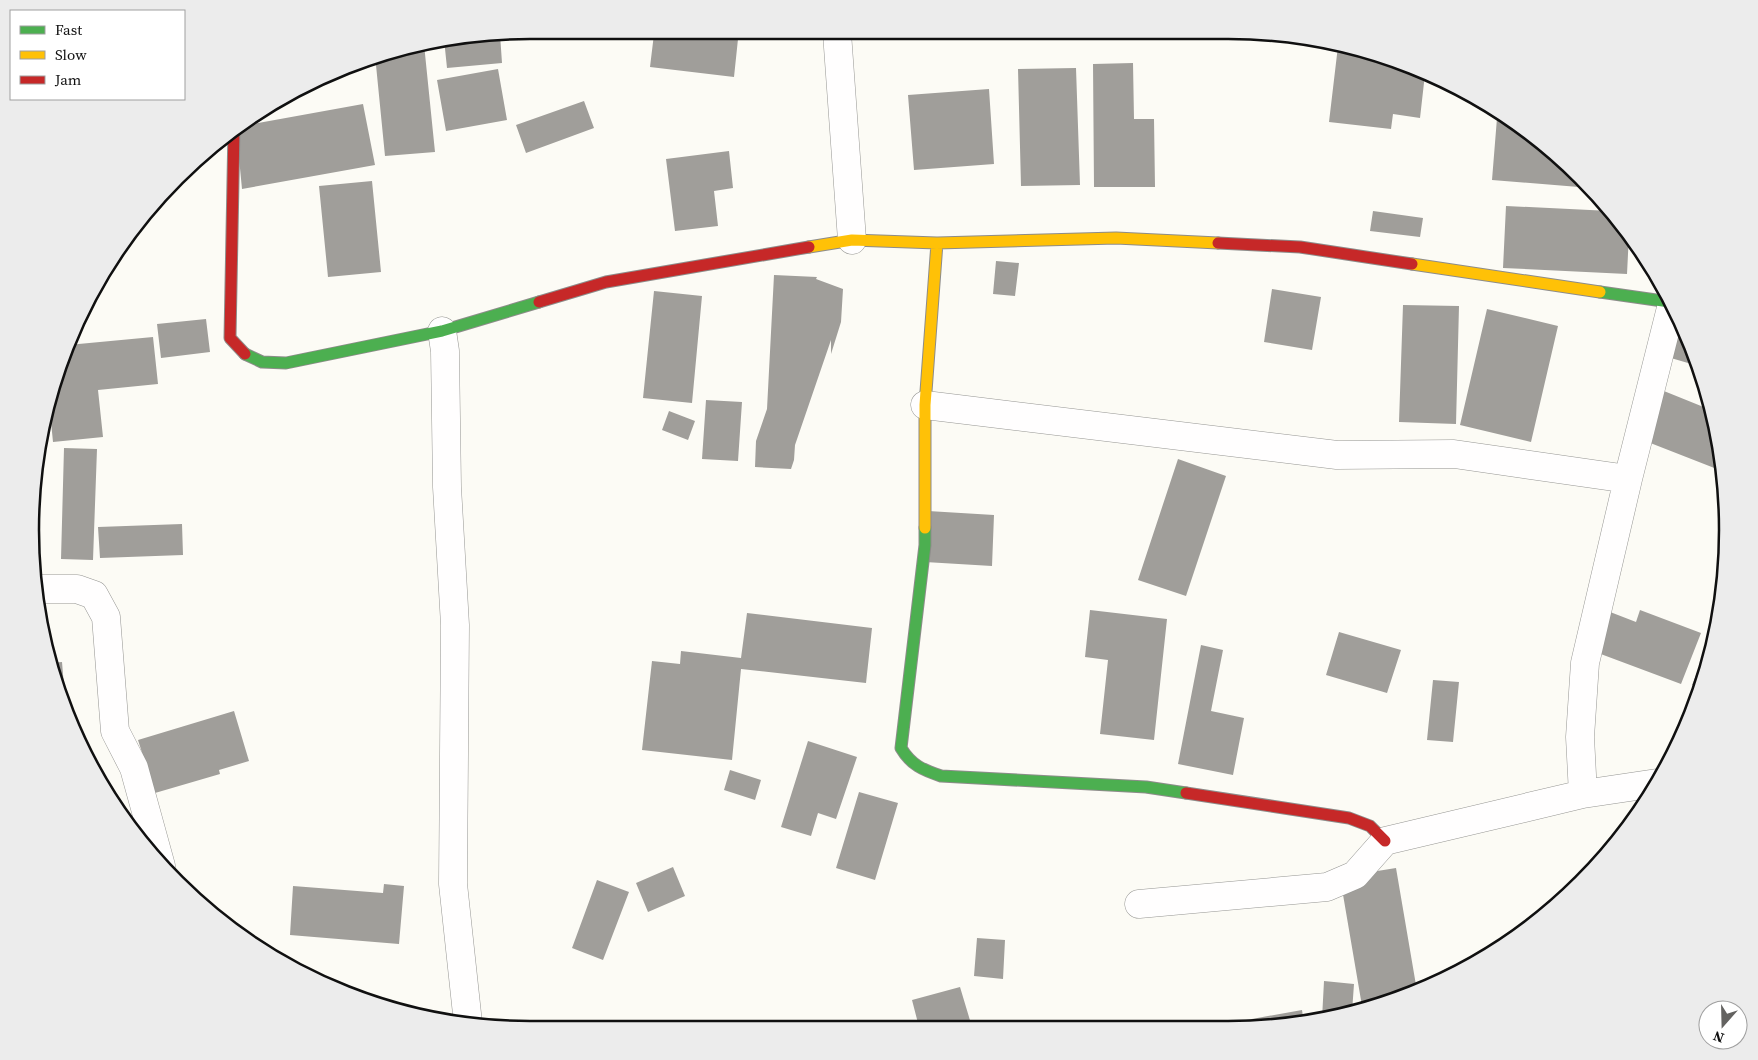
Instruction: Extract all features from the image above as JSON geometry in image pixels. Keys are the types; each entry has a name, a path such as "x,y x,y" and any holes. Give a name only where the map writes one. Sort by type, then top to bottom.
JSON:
{"street":[{"path":"837,39 852,240"},
{"path":"234,138 230,338 245,354 262,362 286,363 442,331 606,282 852,240 937,243 1116,238 1300,247 1663,302"},
{"path":"937,243 926,406 925,545 901,748 908,761 941,776 1146,787 1349,818 1370,826 1385,841"},
{"path":"1583,794 1580,737 1585,663 1669,312"},
{"path":"442,331 445,351 447,487 455,625 453,884 467,1017"},
{"path":"926,406 1337,455 1454,454 1628,479"},
{"path":"43,589 78,589 94,595 106,617 115,731 134,768 156,848"},
{"path":"1139,904 1327,887 1355,875 1385,841 1583,794 1648,784"}],"building":[{"path":"653,39 738,39 734,77 650,67"},
{"path":"500,40 502,63 447,68 445,46"},
{"path":"425,50 435,152 385,156 376,64"},
{"path":"1337,51 1386,65 1424,80 1420,118 1393,114 1391,129 1329,122"},
{"path":"1133,63 1134,119 1154,119 1155,187 1094,187 1093,64"},
{"path":"1076,68 1080,185 1021,186 1018,69"},
{"path":"498,69 507,120 446,131 437,80"},
{"path":"989,89 994,164 914,170 908,95"},
{"path":"584,101 594,128 526,153 516,125"},
{"path":"363,104 375,165 242,189 237,136 255,124"},
{"path":"1497,119 1527,140 1579,187 1492,180"},
{"path":"729,151 733,188 714,191 718,226 675,231 666,159"},
{"path":"372,181 381,272 328,277 319,186"},
{"path":"1506,206 1601,211 1628,246 1627,274 1503,268"},
{"path":"1373,211 1423,218 1420,237 1370,231"},
{"path":"996,261 1019,263 1015,296 993,294"},
{"path":"774,275 817,277 816,279 843,289 841,322 831,354 831,340 795,445 791,469 755,467 756,441 767,409"},
{"path":"1272,289 1321,297 1312,350 1264,342"},
{"path":"654,291 702,296 692,403 643,398"},
{"path":"1403,305 1459,306 1456,424 1399,422"},
{"path":"1487,309 1558,326 1531,442 1460,425"},
{"path":"206,319 210,352 161,358 157,324"},
{"path":"1675,326 1689,361 1688,363 1664,356"},
{"path":"153,337 158,384 98,390 103,437 53,442 51,421 55,403 75,344"},
{"path":"1654,387 1704,407 1715,468 1635,437"},
{"path":"706,400 742,402 738,461 702,459"},
{"path":"669,411 695,421 688,440 662,430"},
{"path":"64,448 97,449 93,560 61,559"},
{"path":"1178,459 1226,476 1186,596 1138,580"},
{"path":"928,511 994,515 992,566 925,562"},
{"path":"182,524 183,555 100,558 98,527"},
{"path":"1090,610 1167,619 1154,740 1100,734 1108,660 1085,657"},
{"path":"1605,610 1636,622 1640,610 1701,633 1681,684 1590,650"},
{"path":"747,613 872,628 866,683 741,669 732,760 642,750 652,661 680,664 681,651 741,658"},
{"path":"1339,632 1401,650 1387,693 1326,675"},
{"path":"1201,645 1223,650 1211,711 1244,718 1233,775 1178,764"},
{"path":"57,662 62,662 64,684"},
{"path":"1701,663 1694,686 1692,685"},
{"path":"1433,680 1459,682 1453,742 1427,740"},
{"path":"234,711 249,761 219,770 220,774 155,793 138,740"},
{"path":"808,741 857,757 836,819 818,813 811,836 781,827"},
{"path":"730,770 761,780 755,800 724,790"},
{"path":"859,792 898,803 875,880 836,868"},
{"path":"673,867 685,896 648,912 636,883"},
{"path":"1396,868 1416,984 1361,1003 1340,877"},
{"path":"597,880 629,892 603,960 572,948"},
{"path":"384,884 404,886 399,944 290,935 293,886 383,893"},
{"path":"977,938 1005,940 1003,979 974,976"},
{"path":"1324,981 1354,984 1352,1006 1322,1012"},
{"path":"960,987 970,1021 917,1021 912,1000"},
{"path":"1302,1010 1303,1015 1260,1020 1243,1021"}],"traffic: fast":[{"path":"1600,292 1662,301"},
{"path":"245,354 262,362 286,363 442,331 539,302"},
{"path":"925,528 925,545 901,748 909,759 923,769 941,776 1146,787 1186,793"}],"traffic: slow":[{"path":"809,247 852,240 937,243 1116,238 1218,243"},
{"path":"925,528 925,405 937,243"},
{"path":"1412,264 1600,292"}],"traffic: jam":[{"path":"234,138 230,338 245,354"},
{"path":"1218,243 1300,247 1412,264"},
{"path":"539,302 606,282 809,247"},
{"path":"1186,793 1349,818 1370,826 1385,841"}]}
